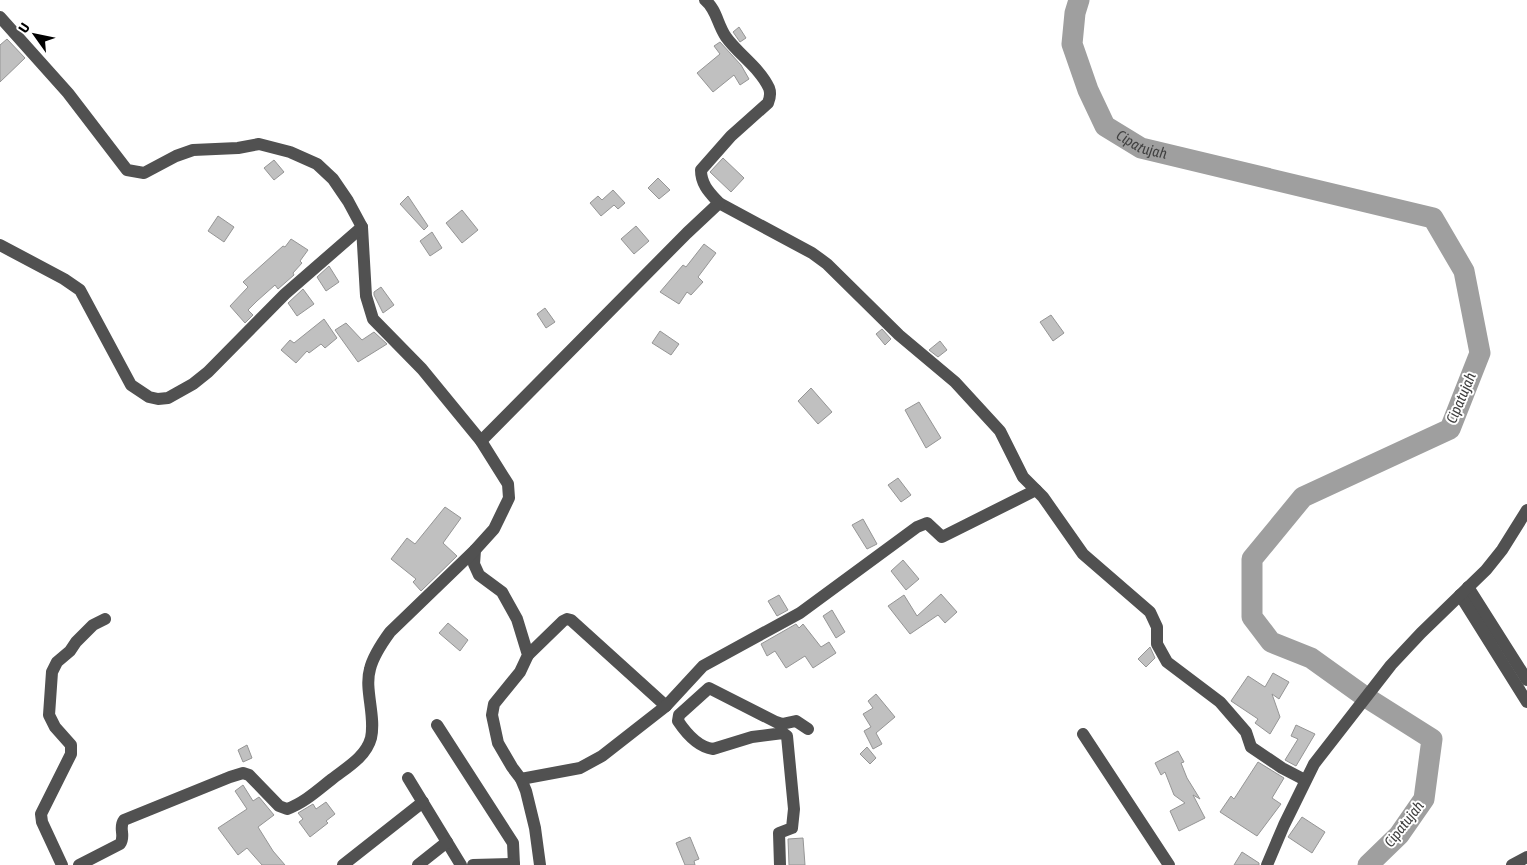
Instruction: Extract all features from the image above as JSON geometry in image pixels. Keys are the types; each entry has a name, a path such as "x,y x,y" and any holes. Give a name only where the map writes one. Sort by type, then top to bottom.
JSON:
{"street":[{"path":"705,0 714,7 726,37 770,89 768,103 731,136 701,170 701,179 706,189 719,203 812,253 844,278 899,335 955,382 1000,431 1023,477 1036,490 1083,554 1150,612 1157,627 1157,644 1166,662 1224,706 1246,732 1252,747 1282,768 1306,780"},
{"path":"0,17 68,93 127,170 144,173 176,156 192,150 238,148 258,144 276,147 305,158 326,172 348,202 362,227 366,296 373,319 422,369 481,441 508,484 510,492 494,529 475,550 390,632 381,644 369,670 372,714 370,739 363,753 350,766 311,795 287,809 278,806 250,775 243,773 230,777 124,820 121,826 123,840 120,844 79,865"},
{"path":"481,441 719,203"},
{"path":"0,245 64,279 80,290 131,384 149,397 158,399 168,398 176,394 208,372 285,294 362,227"},
{"path":"521,779 580,768 602,756 666,706 703,666 800,613 917,527 927,523 942,537 1036,490"},
{"path":"1267,865 1314,764 1354,710 1391,665 1502,550 1527,510"},
{"path":"475,550 474,564 479,574 502,592 517,620 528,655"},
{"path":"1464,591 1527,680"},
{"path":"1464,591 1527,702"},
{"path":"62,865 42,818 45,805 71,754 68,741 55,727 50,715 52,672 57,662 70,651 76,642 93,625 105,619"},
{"path":"540,865 535,828 521,779 498,743 492,715 494,704 520,672 528,655 563,621 571,620 666,706"},
{"path":"780,865 779,833 792,828 794,809 787,736 783,733 752,737 712,749 706,748 696,742 678,721 679,715 709,688 776,722 782,724 796,722 808,729"},
{"path":"437,725 513,844 514,864 473,865"},
{"path":"1083,734 1169,865"},
{"path":"408,778 461,865"},
{"path":"343,865 423,802"},
{"path":"425,863 447,842"},
{"path":"1512,865 1527,857"}],"building":[{"path":"739,27 746,38 740,42 733,32"},
{"path":"7,39 25,58 0,82 0,45"},
{"path":"720,42 741,65 749,79 740,85 734,75 713,92 697,73 720,54 714,46"},
{"path":"723,158 744,178 731,192 710,172"},
{"path":"274,160 284,172 274,180 264,168"},
{"path":"658,178 670,190 659,199 648,188"},
{"path":"613,190 625,203 618,209 614,205 601,216 590,203 598,196 602,200"},
{"path":"408,196 428,226 424,230 400,204"},
{"path":"462,210 478,230 462,243 446,223"},
{"path":"218,216 234,227 224,242 208,231"},
{"path":"636,226 649,241 634,254 621,239"},
{"path":"432,232 442,248 430,256 420,241"},
{"path":"291,239 308,250 300,261 302,263 293,273 294,275 278,289 275,285 248,310 253,315 245,323 230,306 248,287 243,282 283,246 285,247"},
{"path":"704,244 716,253 698,277 703,282 691,295 687,292 679,304 660,292 683,265 686,267"},
{"path":"329,266 339,282 326,291 317,277"},
{"path":"381,287 394,305 383,313 374,295 374,292"},
{"path":"303,289 314,304 297,316 288,303"},
{"path":"545,308 555,322 546,328 537,314"},
{"path":"1051,315 1064,333 1053,341 1040,322"},
{"path":"324,319 337,338 325,348 321,344 309,353 307,351 296,363 281,350 290,340 294,343"},
{"path":"346,323 362,340 374,332 387,344 358,362 335,330"},
{"path":"882,329 891,339 885,345 876,334"},
{"path":"660,331 679,344 671,355 652,343"},
{"path":"940,341 947,350 938,357 929,350"},
{"path":"811,388 832,412 818,424 798,401"},
{"path":"919,402 941,438 926,448 905,410"},
{"path":"898,478 911,495 901,502 888,485"},
{"path":"445,507 461,518 443,543 457,556 421,591 413,582 416,579 391,559 407,538 415,544"},
{"path":"863,519 877,544 867,549 852,525"},
{"path":"903,560 919,579 906,590 891,571"},
{"path":"941,594 957,612 945,623 938,615 910,634 888,606 904,595 917,616"},
{"path":"779,595 788,610 777,616 768,601"},
{"path":"832,610 845,632 836,638 823,616"},
{"path":"448,623 468,640 460,651 439,633"},
{"path":"796,624 799,628 803,624 821,647 829,642 836,653 813,668 805,656 786,668 775,651 767,656 761,644"},
{"path":"1150,647 1155,658 1146,667 1138,659"},
{"path":"1273,673 1289,682 1279,699 1272,694 1280,717 1270,734 1255,723 1258,719 1231,701 1248,676 1265,687"},
{"path":"876,694 895,717 876,733 882,744 873,749 864,731 871,727 863,714 873,708 868,701"},
{"path":"1296,725 1315,734 1296,766 1285,760 1298,739 1291,736"},
{"path":"247,745 252,758 243,762 238,750"},
{"path":"867,747 876,758 870,764 860,754"},
{"path":"1178,751 1184,762 1181,763 1187,778 1200,799 1193,795 1205,818 1179,831 1170,811 1185,803 1174,795 1165,772 1161,775 1155,763"},
{"path":"1258,762 1284,778 1272,798 1281,804 1257,836 1220,812 1231,796 1234,799"},
{"path":"243,785 253,801 259,797 274,815 258,827 273,851 285,865 262,865 247,848 238,855 218,828 247,809 235,791"},
{"path":"326,802 335,814 326,821 328,823 310,837 299,822 303,819 298,813 313,804 316,809"},
{"path":"1302,817 1325,832 1312,853 1288,837"},
{"path":"690,837 699,859 694,861 695,865 685,865 676,843"},
{"path":"803,838 805,865 789,865 788,839"},
{"path":"1242,852 1259,863 1259,865 1234,865"}],"waterway":[{"name":"Cipatujah","path":"1079,0 1075,13 1072,44 1088,90 1105,126 1141,148 1433,218 1464,271 1480,353 1450,429 1303,497 1252,559 1252,617 1271,642 1311,658 1364,696 1432,739 1424,799 1399,835 1368,865"}]}
